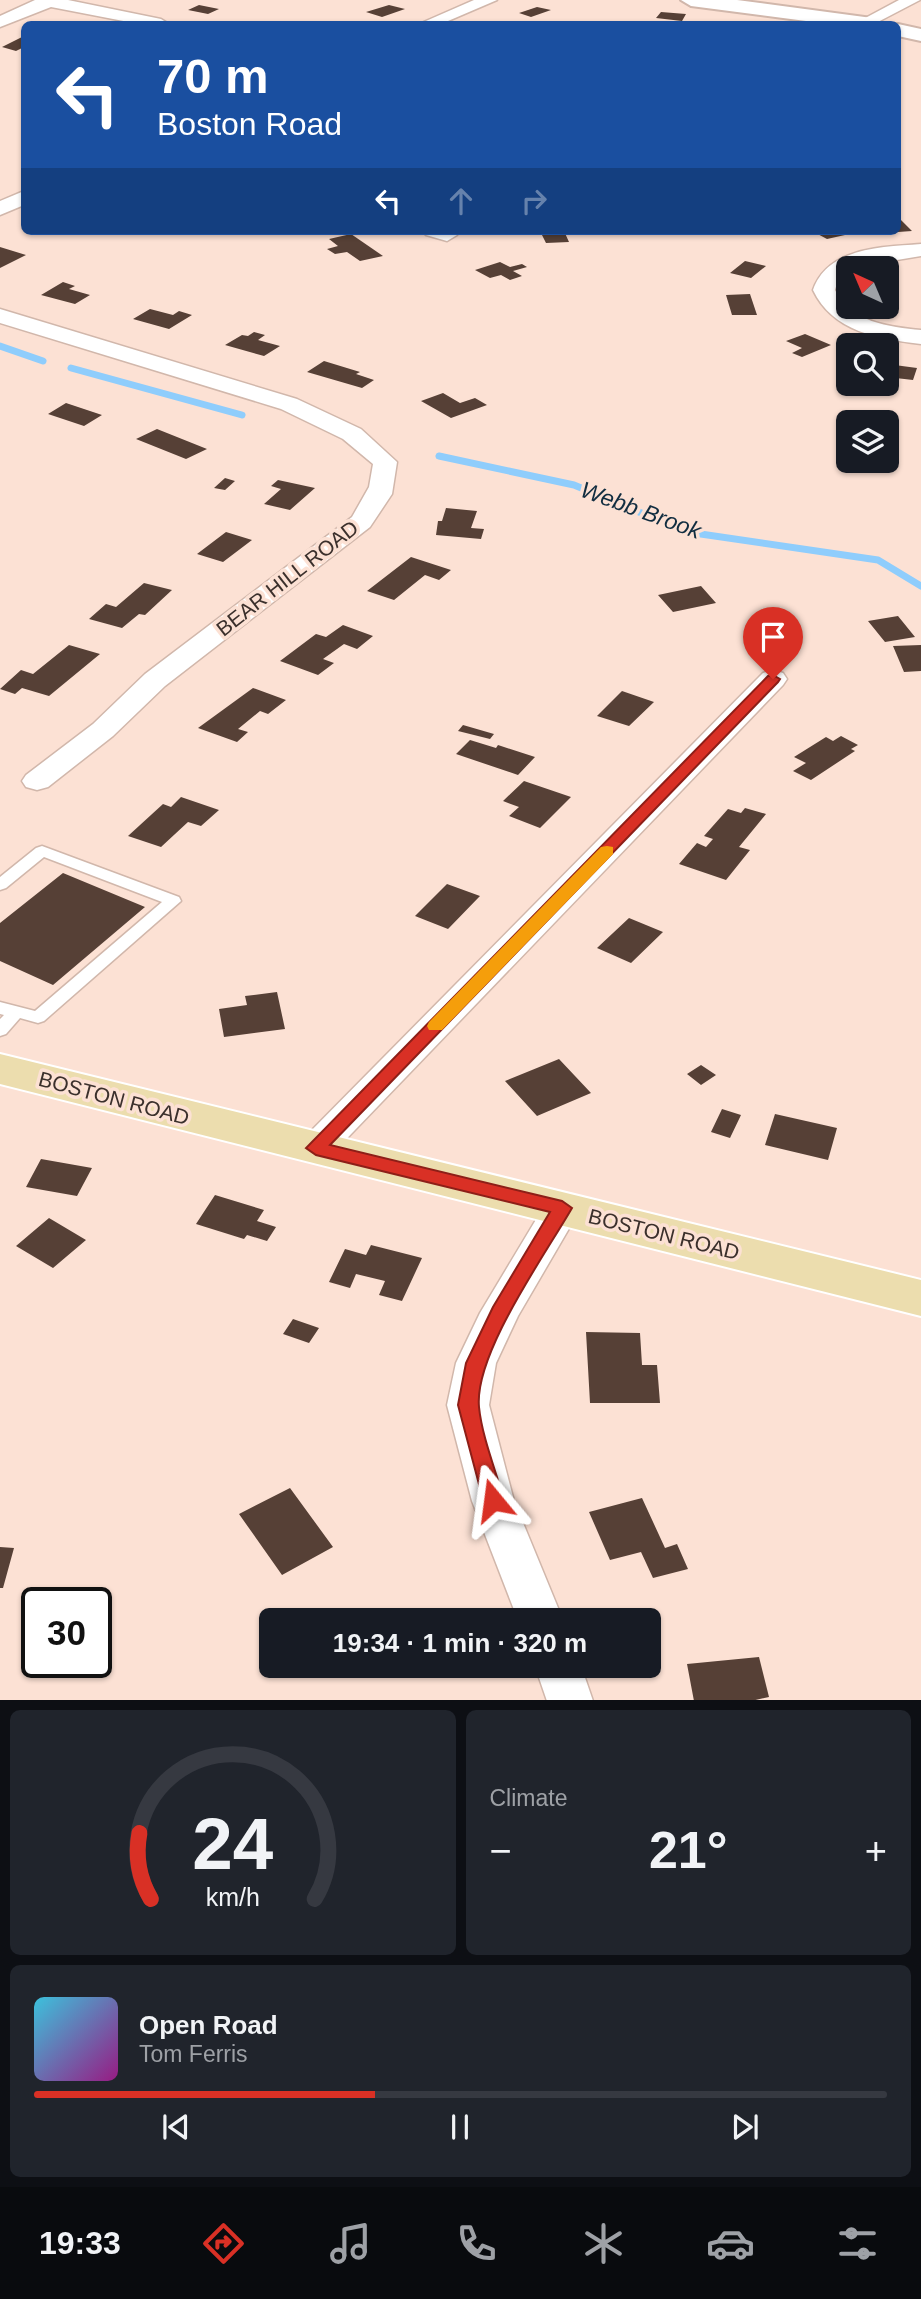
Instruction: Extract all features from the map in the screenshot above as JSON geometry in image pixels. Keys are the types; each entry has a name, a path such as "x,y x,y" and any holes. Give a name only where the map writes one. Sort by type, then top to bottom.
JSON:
{"main road":[{"name":"BOSTON ROAD","path":"0,1069 921,1298"}],"street":[{"path":"0,22 49,0 146,21"},
{"path":"435,21 489,0"},
{"path":"691,0 823,21"},
{"path":"874,21 912,0"},
{"path":"901,31 921,35"},
{"path":"0,209 21,198"},
{"path":"921,250 850,262 827,278 824,290 830,304 857,322 885,331 921,337"},
{"name":"BEAR HILL ROAD","path":"0,316 276,400 323,417 352,433 385,462 386,470 380,497 361,522 155,680 103,730 37,781"},
{"path":"316,1148 773,679"},
{"path":"535,1608 493,1500 468,1405 476,1363 500,1313 562,1208"},
{"path":"562,1678 570,1700"}],"lane":[{"path":"0,885 42,851 173,901 38,1017 8,1010 0,1030"}],"building":[{"path":"199,5 219,9 208,14 188,10"},
{"path":"389,5 405,9 382,17 366,12"},
{"path":"537,7 551,10 531,17 519,13"},
{"path":"661,12 686,14 682,21 656,18"},
{"path":"21,38 21,48 16,51 2,47"},
{"path":"901,220 912,231 901,232"},
{"path":"352,235 383,256 360,261 347,252 335,254 327,249 338,246 329,239"},
{"path":"542,235 566,235 569,242 546,243"},
{"path":"820,235 845,235 827,239"},
{"path":"0,247 26,255 0,268"},
{"path":"745,261 766,266 751,278 730,273"},
{"path":"500,262 510,267 522,264 527,267 513,271 522,276 510,280 501,275 490,278 475,270"},
{"path":"63,282 75,286 69,289 90,295 75,304 41,295"},
{"path":"750,294 757,315 732,315 726,295"},
{"path":"150,309 173,315 179,311 192,315 169,329 133,319"},
{"path":"254,332 265,335 258,340 280,346 264,356 225,345 242,335 248,336"},
{"path":"805,334 831,345 802,357 792,353 802,348 786,341"},
{"path":"324,361 360,372 356,374 374,380 362,388 307,372"},
{"path":"899,366 917,368 913,380 899,378"},
{"path":"443,393 460,403 475,398 487,405 451,418 421,401"},
{"path":"66,403 102,415 84,426 48,414"},
{"path":"157,429 207,449 186,459 136,439"},
{"path":"225,478 235,481 225,490 214,488"},
{"path":"278,480 315,488 290,510 264,504 281,489 271,486"},
{"path":"446,508 477,511 471,528 484,529 481,539 436,535 438,521 442,521"},
{"path":"226,532 252,540 223,562 197,554"},
{"path":"411,557 451,570 439,580 425,575 394,600 367,591"},
{"path":"144,583 172,590 145,615 139,614 122,628 89,619 106,604 116,607"},
{"path":"701,586 716,603 673,612 658,595"},
{"path":"898,616 915,637 885,642 868,621"},
{"path":"343,625 373,636 357,649 344,644 323,659 334,663 318,675 280,661 316,634 326,637"},
{"path":"69,645 100,654 49,696 22,688 15,694 0,689 21,670 33,674"},
{"path":"921,645 921,671 904,672 893,646"},
{"path":"253,688 286,700 268,714 260,711 238,729 248,732 237,742 198,728"},
{"path":"622,691 654,702 629,726 597,716"},
{"path":"463,725 494,734 490,739 458,731"},
{"path":"841,736 858,745 851,749 855,751 811,780 793,771 806,763 794,757 826,737 833,741"},
{"path":"470,740 496,748 498,745 535,757 518,775 456,754"},
{"path":"524,781 571,797 540,828 509,816 519,807 503,801"},
{"path":"181,797 219,810 201,826 188,822 161,847 128,836 163,804 171,807"},
{"path":"745,808 766,814 739,847 750,850 726,880 679,864 697,843 706,847 713,839 704,836 728,809 741,813"},
{"path":"63,873 145,907 53,985 0,961 0,923"},
{"path":"447,884 480,896 448,929 415,916"},
{"path":"629,918 663,932 631,963 597,948"},
{"path":"277,992 285,1029 224,1037 219,1009 247,1005 245,996"},
{"path":"559,1059 591,1093 537,1116 505,1081"},
{"path":"701,1065 716,1075 701,1085 687,1074"},
{"path":"722,1109 741,1115 730,1138 711,1132"},
{"path":"775,1114 837,1128 828,1160 765,1145"},
{"path":"41,1159 92,1168 77,1196 26,1187"},
{"path":"215,1195 264,1210 257,1221 276,1227 267,1241 247,1235 244,1239 196,1224"},
{"path":"49,1218 86,1240 53,1268 16,1246"},
{"path":"371,1245 422,1258 402,1301 379,1295 385,1281 356,1274 350,1288 329,1282 345,1249 366,1255"},
{"path":"293,1319 319,1328 309,1343 283,1334"},
{"path":"586,1332 640,1333 642,1365 657,1365 660,1403 590,1403"},
{"path":"290,1488 333,1547 282,1575 239,1514"},
{"path":"642,1498 665,1548 677,1544 688,1569 653,1578 641,1552 610,1560 589,1512"},
{"path":"0,1547 14,1548 3,1588 0,1588"},
{"path":"759,1657 769,1697 756,1700 694,1700 687,1664"}],"waterway":[{"name":"Webb Brook","path":"0,346 43,361"},
{"name":"Webb Brook","path":"71,368 242,415"},
{"name":"Webb Brook","path":"439,456 574,485 687,532 878,560 921,586"}],"slow traffic":[{"path":"435,1026 607,851"}],"route":[{"path":"493,1500 468,1405 476,1363 500,1313 562,1208 316,1148 773,679"}]}
